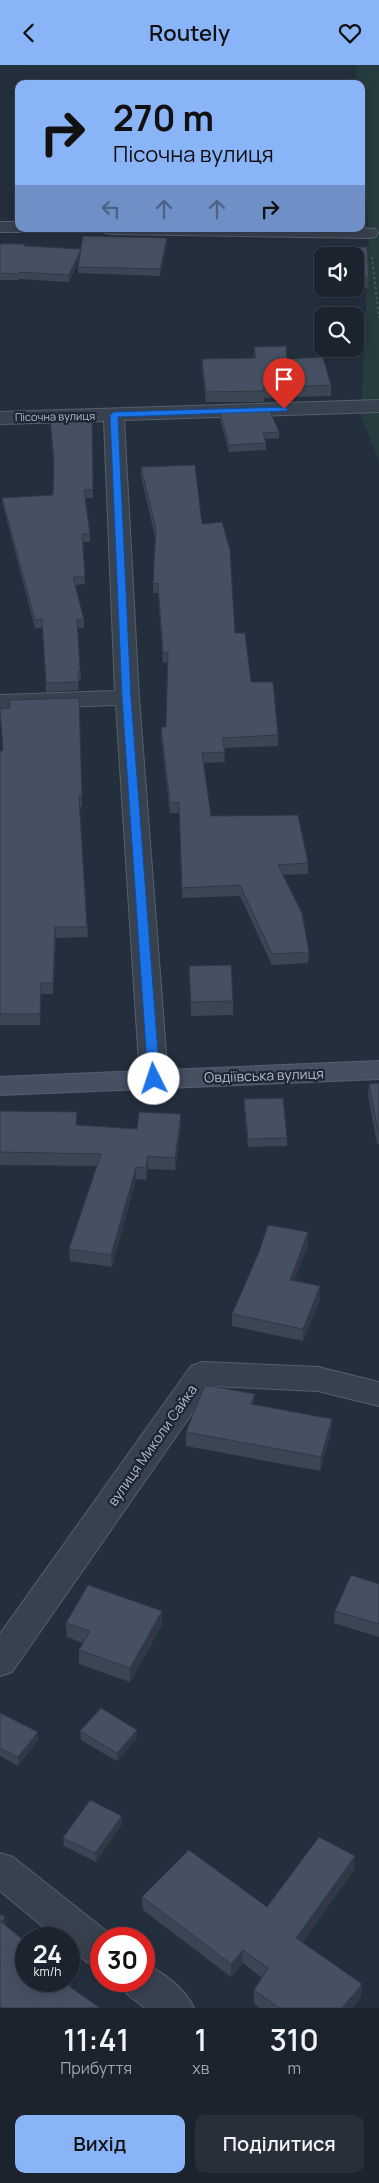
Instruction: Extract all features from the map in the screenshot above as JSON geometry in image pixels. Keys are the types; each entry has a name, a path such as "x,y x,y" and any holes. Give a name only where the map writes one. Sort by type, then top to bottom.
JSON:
{"main road":[{"name":"Овдіївська вулиця","path":"0,1086 379,1070"}],"street":[{"path":"0,227 15,227"},
{"path":"304,232 369,233"},
{"name":"Пісочна вулиця","path":"0,418 379,406"},
{"path":"114,415 127,698 154,1079"},
{"path":"0,702 127,698"},
{"name":"вулиця Миколи Сайка","path":"0,1662 202,1374 318,1379 379,1394"},
{"path":"0,1869 90,1941"},
{"path":"154,1992 174,2008"}],"path":[{"path":"369,233 379,318"}],"green space":[{"path":"356,65 379,65 379,461 361,415 369,233 365,184 365,80 357,80"}],"building":[{"path":"83,236 167,238 160,269 78,267"},
{"path":"0,244 81,249 69,275 19,272 18,274 0,273"},
{"path":"364,247 367,247 369,278 364,278"},
{"path":"286,346 287,359 323,357 331,385 263,388 264,391 206,392 202,359 256,358 254,347"},
{"path":"270,411 279,432 263,433 266,443 229,445 220,412"},
{"path":"92,416 93,490 84,490 90,534 82,534 85,576 73,577 84,620 77,620 79,682 46,683 42,619 35,620 2,498 53,495 54,462 50,417"},
{"path":"195,465 202,524 222,522 230,550 235,633 245,633 251,682 273,682 278,735 222,738 225,752 202,753 211,816 298,815 308,863 278,865 302,913 309,952 272,954 240,885 182,888 179,802 170,803 161,727 166,727 168,652 163,653 158,583 153,584 156,529 141,467"},
{"path":"79,698 82,796 79,797 87,927 55,927 53,983 41,983 40,1014 0,1014 0,751 3,751 0,709 10,708 10,700"},
{"path":"231,965 233,1001 191,1002 189,966"},
{"path":"379,1083 379,1131 378,1131 369,1084"},
{"path":"283,1098 287,1138 248,1139 244,1099"},
{"path":"0,1111 77,1112 76,1125 137,1129 139,1112 181,1114 175,1158 148,1156 146,1168 136,1167 111,1255 69,1249 101,1154 0,1152"},
{"path":"268,1225 308,1232 290,1280 320,1286 303,1329 232,1314 259,1252"},
{"path":"205,1385 255,1394 251,1404 332,1419 321,1457 186,1432"},
{"path":"351,1575 379,1584 379,1624 335,1611"},
{"path":"88,1585 162,1611 130,1668 79,1650 90,1631 66,1623"},
{"path":"101,1708 137,1730 117,1753 80,1731"},
{"path":"0,1713 38,1732 18,1757 0,1748"},
{"path":"90,1800 122,1816 95,1853 63,1838"},
{"path":"319,1837 355,1856 296,1938 362,1984 342,2008 279,2008 254,1990 268,1968 243,1950 231,1964 142,1897 189,1850 267,1907"},
{"path":"0,1914 5,1917 1,1922 15,1933 15,1992 77,1992 100,2008 2,2008 0,2006"}],"route":[{"path":"154,1079 127,698 114,415 284,409"}]}
